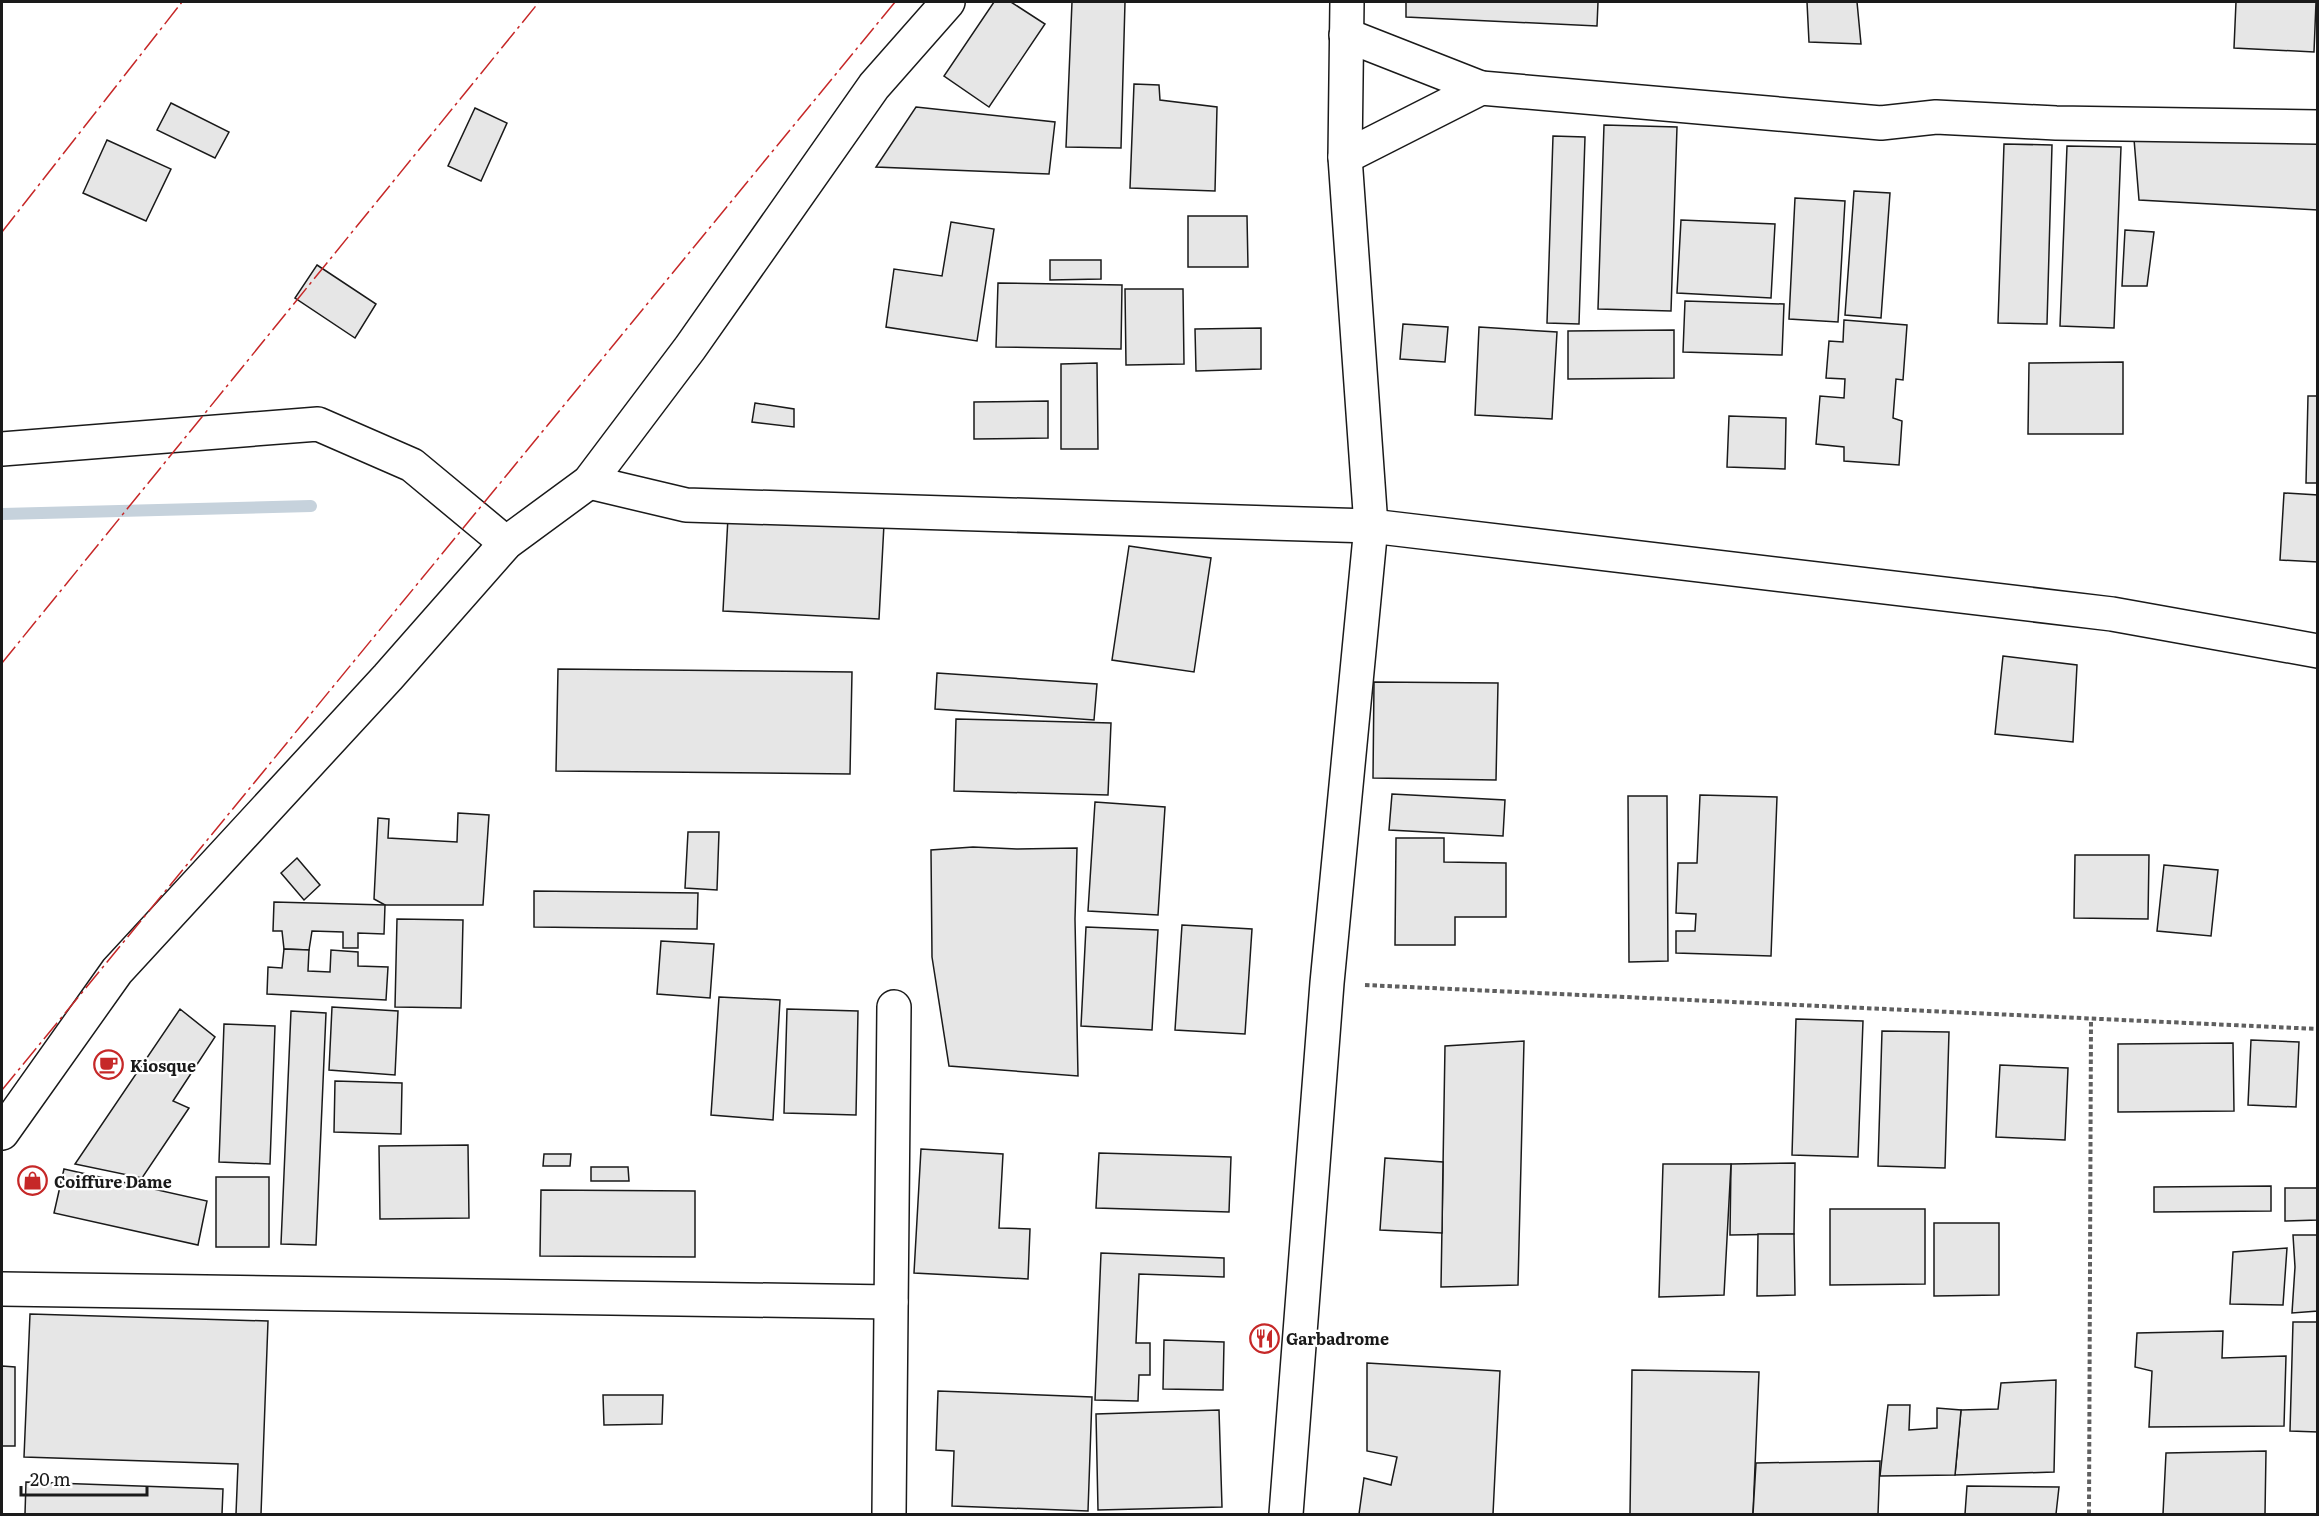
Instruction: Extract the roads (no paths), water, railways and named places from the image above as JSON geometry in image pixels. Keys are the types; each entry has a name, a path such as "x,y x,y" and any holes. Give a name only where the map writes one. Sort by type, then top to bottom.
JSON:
{"street":[{"path":"2,1133 117,971 388,677 506,543 589,482 690,348 874,86 948,2"},
{"path":"1286,1515 1327,983 1371,526 1345,157 1347,2"},
{"path":"1346,35 1481,88 1881,123 1936,117 2056,123 2318,127"},
{"path":"1345,157 1481,88"},
{"path":"2,450 318,424 412,465 506,543"},
{"path":"589,482 687,505 1371,526 2112,614 2318,651"},
{"path":"890,1515 894,1007"},
{"path":"2,1289 891,1302"}],"waterway":[{"path":"2,514 311,506"}],"place":[{"name":"Kiosque","path":"109,1065"},
{"name":"Coiffure Dame","path":"33,1181"},
{"name":"Garbadrome","path":"1265,1338"}]}
